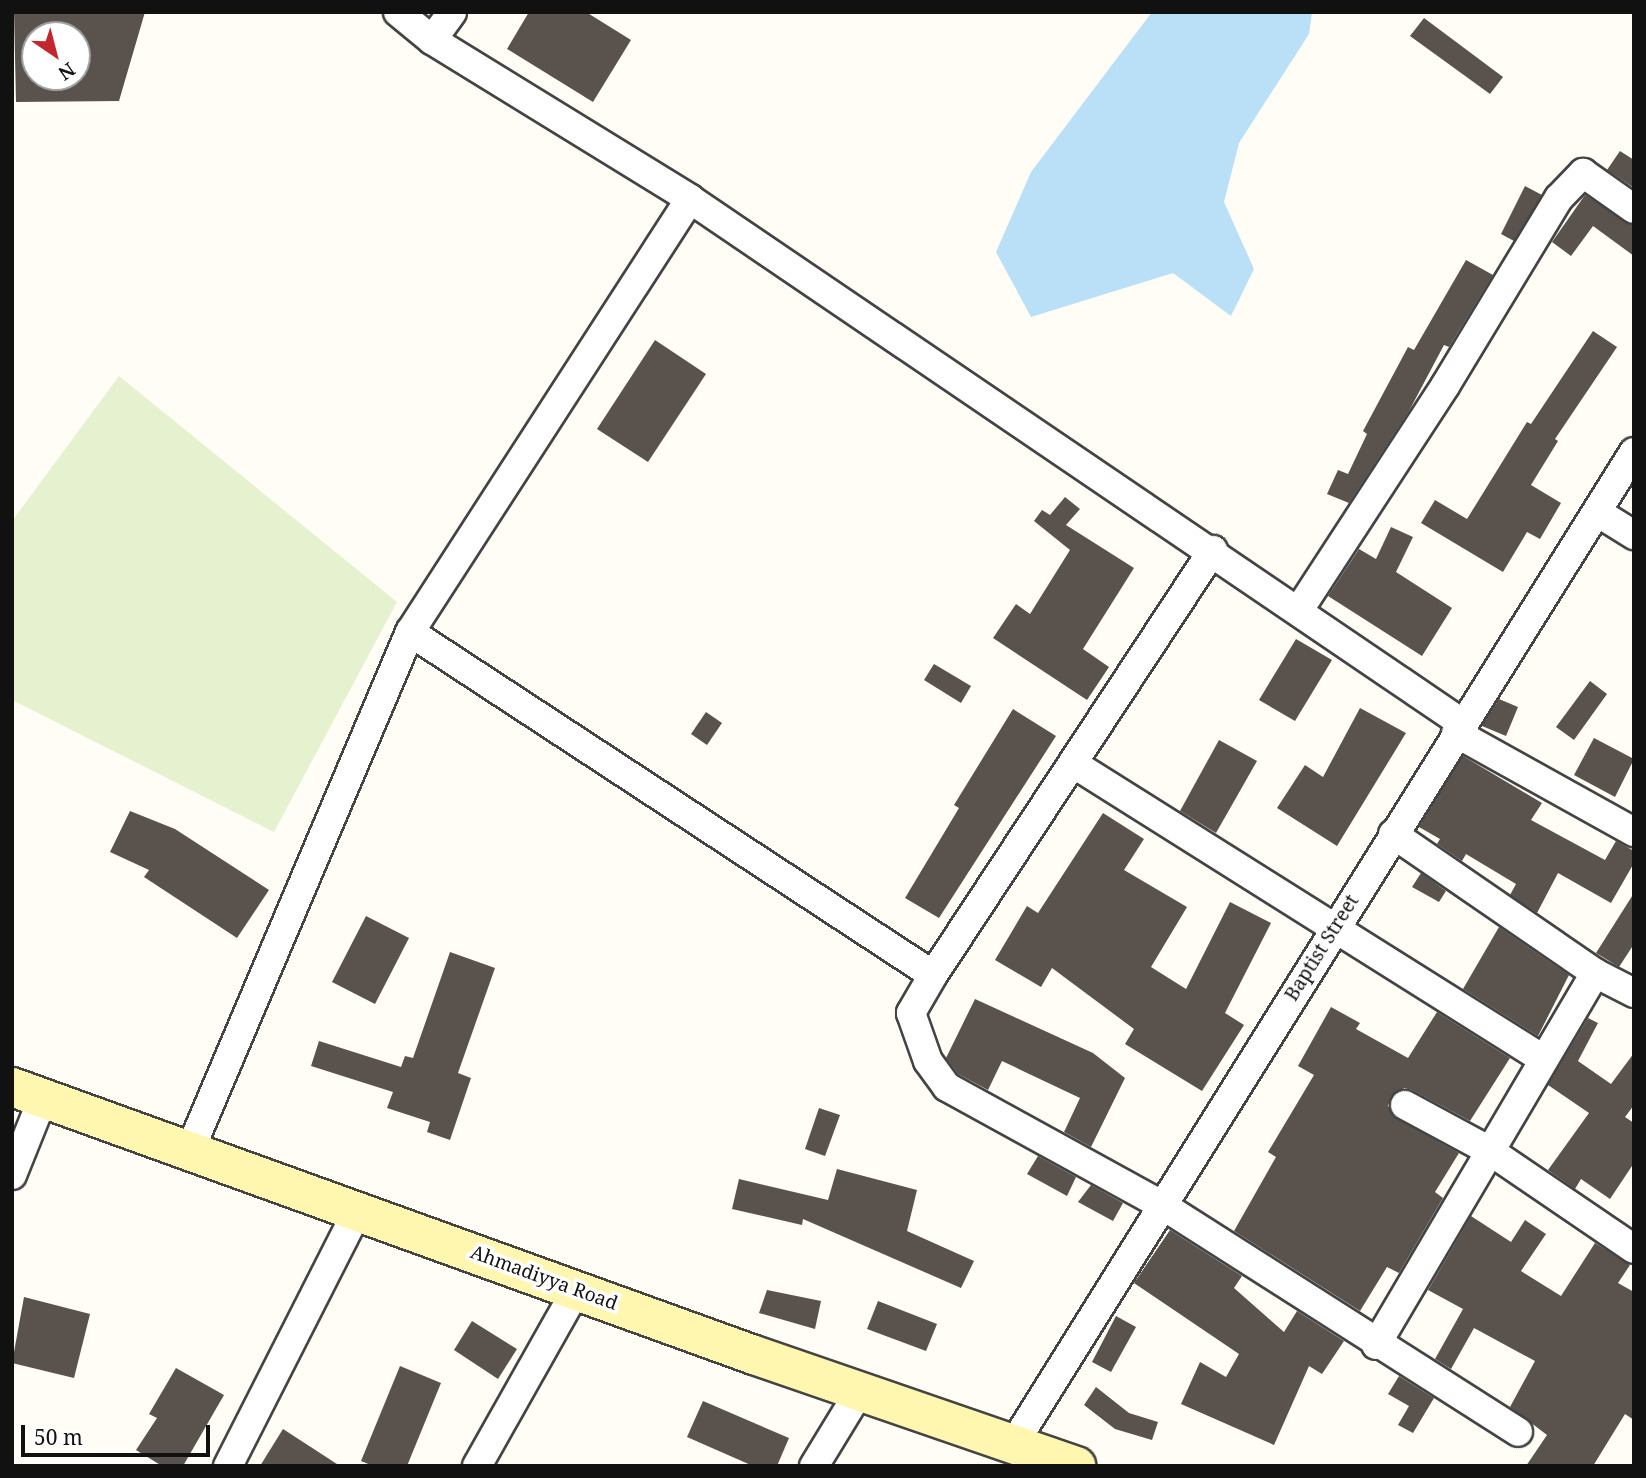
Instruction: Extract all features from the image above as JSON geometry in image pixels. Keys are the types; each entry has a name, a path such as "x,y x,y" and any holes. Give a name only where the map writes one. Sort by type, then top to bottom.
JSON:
{"street":[{"path":"398,12 432,40 690,200 1213,550 1459,728 1634,832"},
{"path":"432,40 452,12"},
{"path":"1299,610 1445,386 1559,198 1583,173 1634,209"},
{"path":"190,1150 410,632 690,200"},
{"name":"Baptist Street","path":"1013,1445 1634,452"},
{"path":"1597,512 1634,535"},
{"path":"1213,550 933,975 911,1013 928,1061 947,1087 1162,1205 1376,1345 1518,1432"},
{"path":"410,632 933,975"},
{"path":"1074,764 1543,1059"},
{"path":"1393,834 1595,973 1634,993"},
{"path":"1376,1345 1595,973"},
{"path":"12,1175 27,1092"},
{"name":"Ahmadiyya Road","path":"27,1092 576,1290 1076,1466"},
{"path":"1405,1105 1490,1152 1634,1249"},
{"path":"228,1466 358,1210"},
{"path":"477,1466 576,1290"},
{"path":"814,1466 861,1389"}],"green space":[{"path":"119,376 397,602 274,832 12,700 12,521"}],"water":[{"path":"1152,12 1312,12 1309,34 1239,143 1224,202 1254,269 1231,316 1173,273 1031,317 996,252 1031,172"}],"building":[{"path":"14,12 145,12 119,101 16,102"},
{"path":"529,12 586,12 631,40 593,102 507,49"},
{"path":"1424,18 1503,77 1490,94 1410,36"},
{"path":"1620,151 1634,160 1634,188 1607,170"},
{"path":"1525,186 1542,195 1514,241 1501,234"},
{"path":"1585,195 1634,225 1634,256 1593,226 1571,256 1552,242"},
{"path":"1466,260 1493,275 1449,347 1444,345 1409,411 1349,503 1327,494 1338,470 1348,474 1367,434 1363,431 1408,347 1414,350"},
{"path":"1593,331 1617,347 1555,439 1558,441 1531,485 1561,503 1540,539 1527,532 1503,572 1421,523 1435,500 1467,519 1527,422 1531,424"},
{"path":"655,340 706,374 648,462 597,429"},
{"path":"1065,497 1080,509 1066,525 1134,568 1083,649 1109,667 1087,700 993,638 1016,604 1030,614 1070,550 1034,521 1042,510 1050,515"},
{"path":"1391,527 1413,537 1396,572 1452,608 1422,656 1328,596 1359,549 1376,559"},
{"path":"1296,639 1332,660 1295,721 1259,700"},
{"path":"934,664 971,686 961,703 924,680"},
{"path":"1590,681 1607,694 1574,740 1556,727"},
{"path":"1499,699 1518,707 1506,736 1482,726"},
{"path":"1360,708 1406,733 1337,846 1277,808 1305,765 1323,777"},
{"path":"1013,709 1056,736 939,918 905,898 959,808 954,805"},
{"path":"706,712 722,723 707,745 691,734"},
{"path":"1594,738 1634,759 1615,797 1574,775"},
{"path":"1219,740 1257,761 1216,833 1180,811"},
{"path":"1463,756 1542,803 1531,820 1605,860 1616,841 1634,851 1634,863 1611,903 1558,873 1537,913 1510,895 1516,884 1466,854 1462,861 1437,844 1440,839 1419,827"},
{"path":"130,811 175,829 269,890 237,938 144,877 149,870 110,852"},
{"path":"1103,813 1144,839 1124,870 1187,907 1151,967 1186,989 1230,902 1271,923 1225,1013 1244,1025 1202,1091 1125,1044 1134,1029 1052,968 1041,987 995,960 1027,906 1038,913"},
{"path":"1421,873 1446,891 1439,902 1412,887"},
{"path":"1634,893 1634,944 1619,967 1596,953"},
{"path":"366,916 409,938 375,1004 332,982"},
{"path":"1499,927 1569,975 1538,1036 1463,989"},
{"path":"450,952 495,968 458,1073 471,1078 450,1140 427,1132 430,1122 387,1108 393,1092 311,1066 319,1041 401,1067 405,1056 413,1058"},
{"path":"975,999 1093,1053 1125,1078 1091,1147 1064,1132 1080,1098 1002,1061 988,1090 958,1074 946,1058"},
{"path":"1331,1007 1360,1023 1356,1029 1408,1058 1437,1012 1510,1058 1470,1121 1412,1090 1404,1088 1391,1097 1388,1106 1397,1119 1459,1153 1435,1192 1443,1198 1399,1273 1387,1267 1360,1311 1234,1231 1276,1157 1268,1152 1314,1075 1298,1066"},
{"path":"1588,1018 1598,1023 1578,1061 1611,1084 1634,1053 1634,1105 1625,1117 1634,1123 1634,1163 1610,1199 1581,1179 1575,1189 1548,1170 1589,1113 1548,1085"},
{"path":"819,1108 840,1115 825,1156 805,1149"},
{"path":"1038,1156 1076,1177 1067,1196 1027,1174"},
{"path":"837,1169 917,1190 907,1231 974,1261 961,1288 803,1219 802,1225 732,1209 739,1179 828,1200"},
{"path":"1091,1185 1123,1203 1113,1221 1078,1202"},
{"path":"1471,1216 1511,1242 1525,1220 1546,1234 1521,1271 1561,1296 1595,1243 1630,1265 1618,1283 1634,1292 1634,1420 1625,1414 1593,1466 1526,1466 1547,1435 1510,1407 1535,1361 1474,1328 1451,1369 1435,1359 1463,1309 1428,1290"},
{"path":"1170,1230 1242,1276 1234,1288 1284,1332 1297,1311 1344,1341 1322,1374 1309,1366 1274,1445 1181,1404 1200,1362 1226,1377 1239,1354 1134,1283"},
{"path":"767,1290 821,1301 815,1329 759,1313"},
{"path":"24,1297 90,1314 74,1378 12,1363"},
{"path":"878,1301 937,1324 926,1351 867,1329"},
{"path":"1116,1316 1136,1327 1111,1372 1092,1362"},
{"path":"472,1321 517,1349 498,1379 454,1350"},
{"path":"400,1366 441,1383 407,1466 373,1466 361,1461"},
{"path":"176,1368 224,1395 183,1466 162,1466 136,1450 157,1418 149,1414"},
{"path":"1399,1376 1434,1398 1413,1433 1398,1425 1409,1406 1388,1394"},
{"path":"1096,1387 1129,1413 1158,1422 1152,1440 1115,1429 1084,1405"},
{"path":"703,1401 789,1438 777,1466 753,1466 687,1437"},
{"path":"283,1429 340,1466 260,1466"}]}
